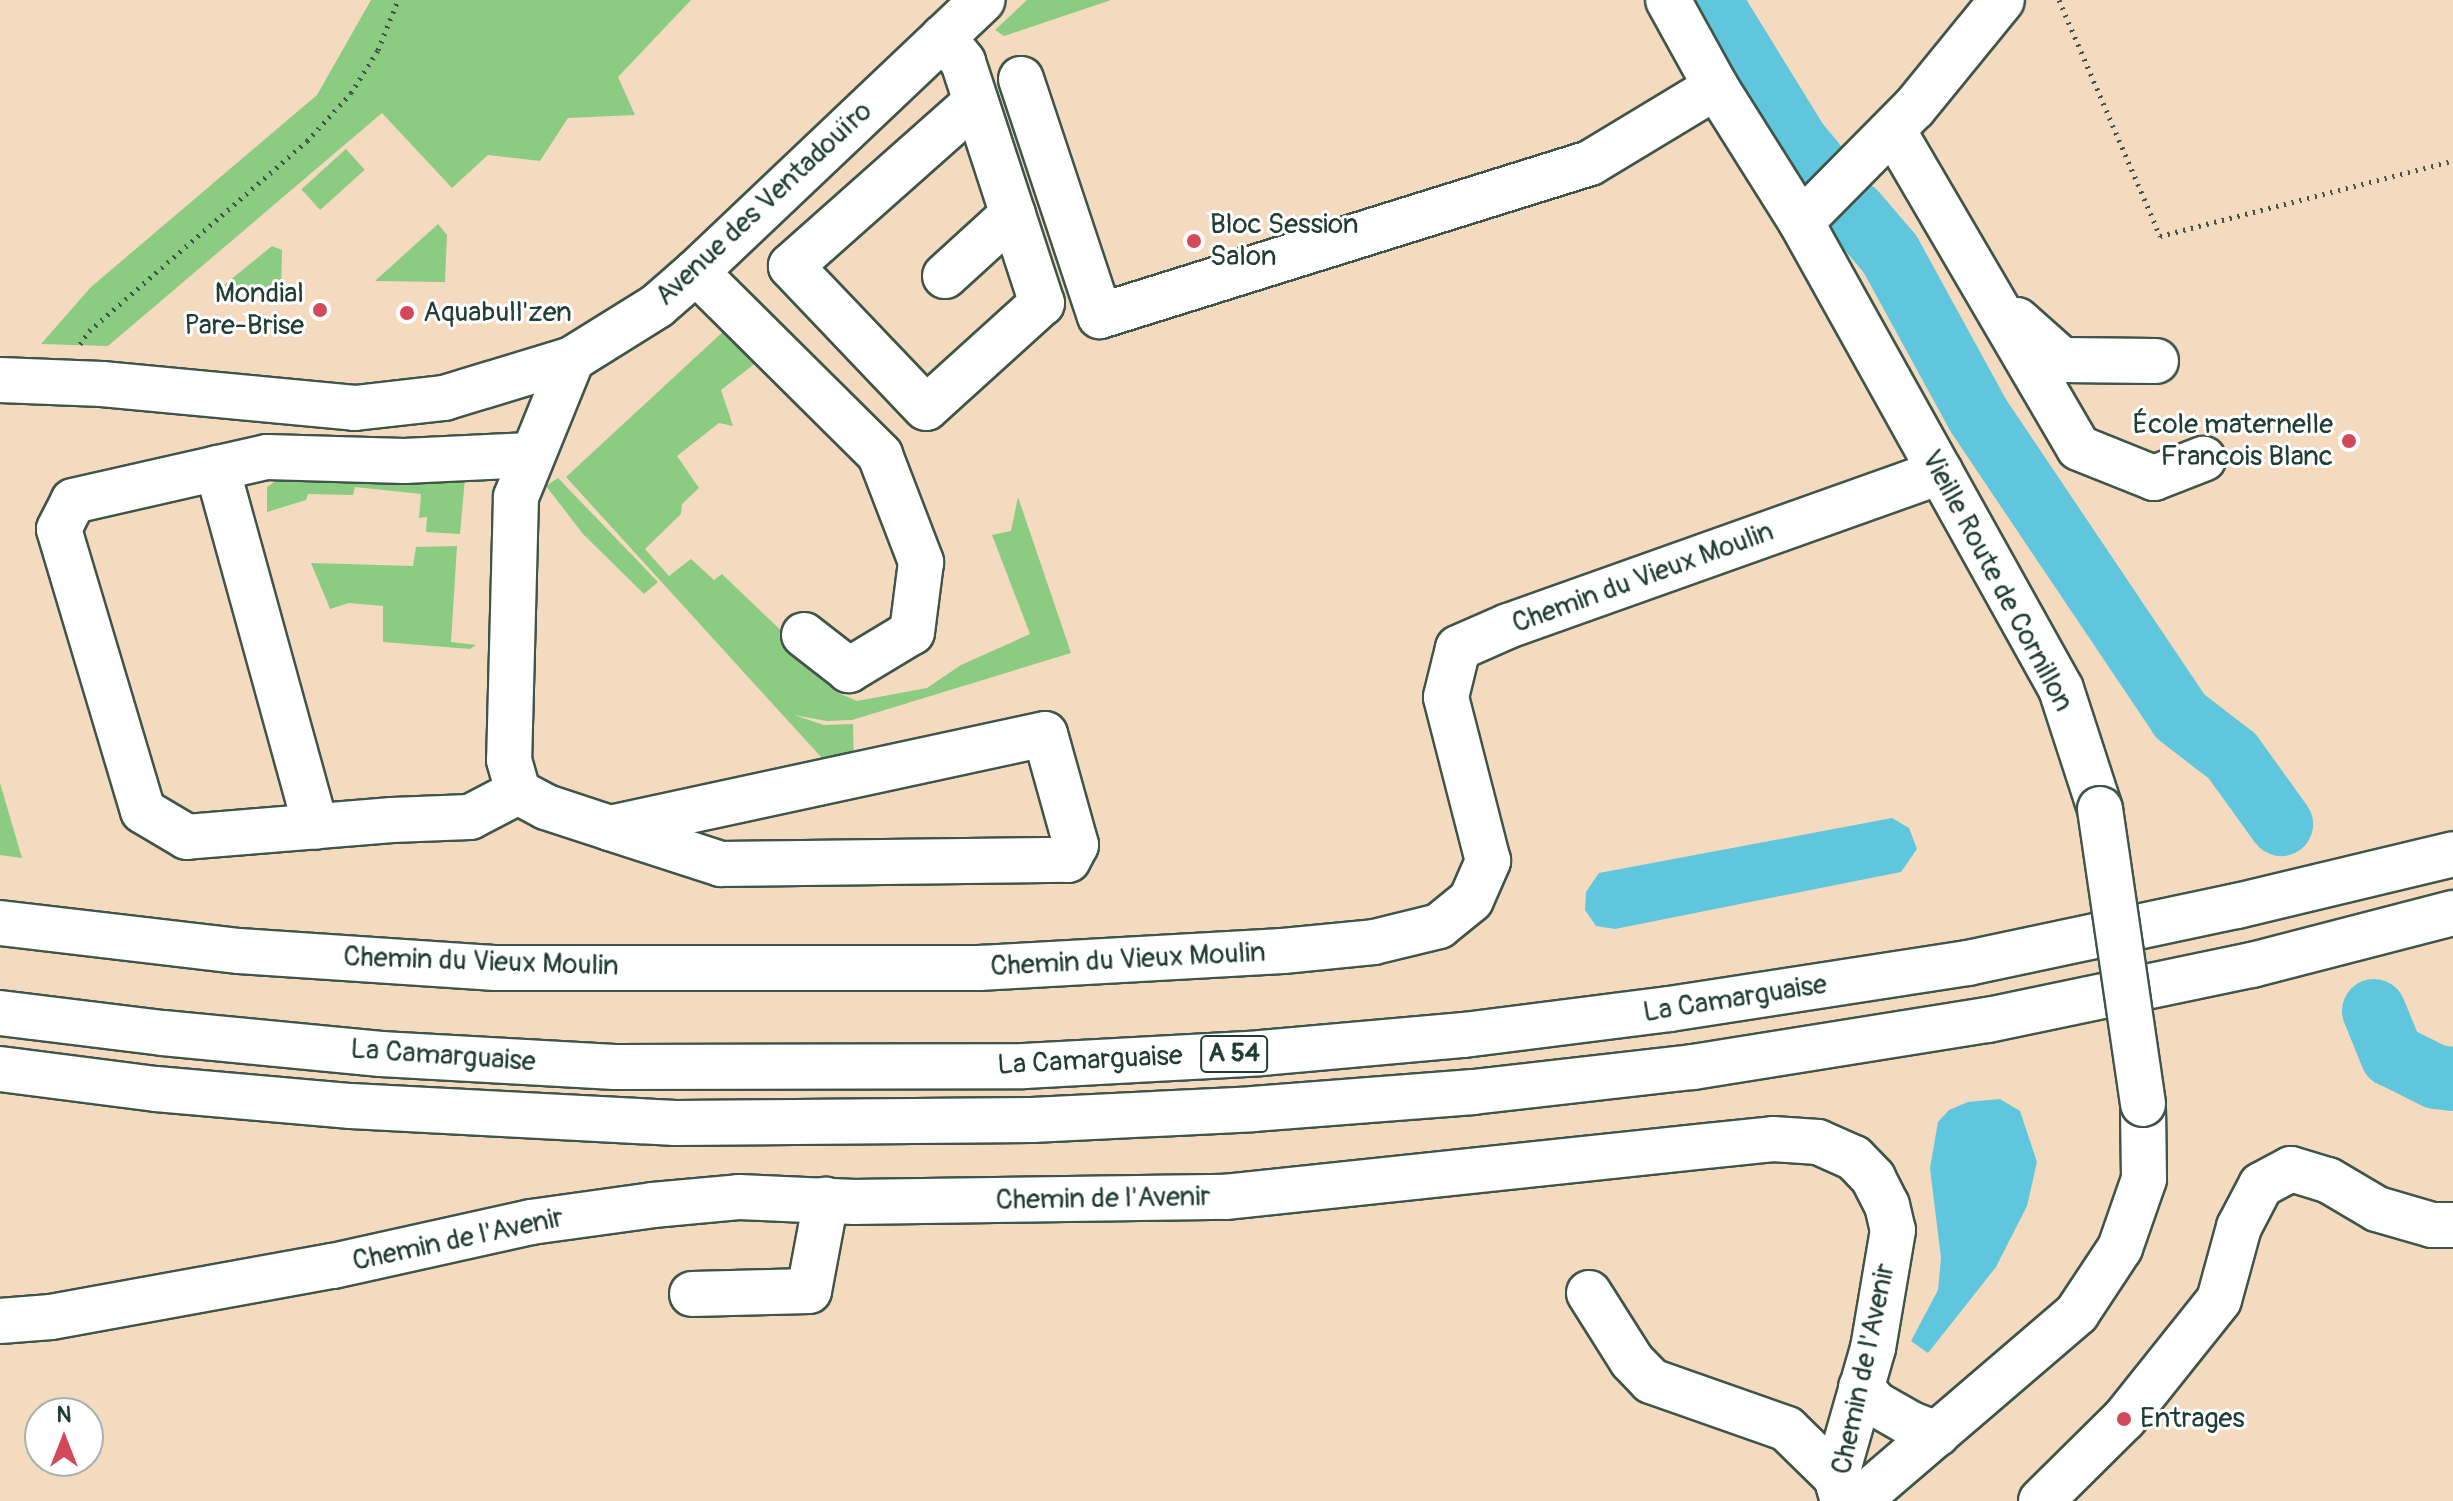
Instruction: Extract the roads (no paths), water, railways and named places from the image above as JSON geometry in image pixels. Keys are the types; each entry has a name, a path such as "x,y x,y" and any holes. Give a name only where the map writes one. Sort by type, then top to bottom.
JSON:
{"main road":[{"name":"Avenue des Ventadouïro","path":"0,380 102,384 355,408 444,398 572,359 657,306 696,272 983,0"},
{"name":"Vieille Route de Cornillon","path":"1668,0 1716,87 1801,222 2061,689 2100,809 2143,1104 2144,1179 2120,1248 2077,1313 1937,1434 1854,1492"},
{"path":"1801,222 1904,119 2002,0"},
{"path":"943,37 963,62 1042,303 926,408 791,266 976,102"},
{"path":"1021,79 1100,316 1590,163 1716,87"},
{"path":"1904,119 2013,316 2062,360 2156,361"},
{"path":"1904,119 2079,448 2154,478 2203,459"},
{"path":"945,276 1013,214"},
{"path":"696,272 880,455 921,562 912,632 849,670 804,635"},
{"path":"572,359 530,455 516,497 509,760 518,792 546,807 610,828 721,864 1068,860 1076,845 1045,734 610,828"},
{"path":"518,792 470,817 187,837 143,811 59,529 73,501 267,457 404,461 530,455"},
{"path":"217,468 316,827"},
{"name":"Chemin du Vieux Moulin","path":"0,923 239,951 496,968 979,968 1283,951 1387,939 1439,926 1471,900 1488,861 1446,697 1458,648 1523,620 1940,472"},
{"name":"La Camarguaise","path":"0,1013 163,1033 381,1054 615,1067 1024,1066 1261,1053 1464,1035 1670,1009 1968,963 2237,906 2453,854"},
{"name":"La Camarguaise","path":"0,1069 156,1089 351,1106 676,1123 1032,1120 1253,1109 1473,1092 1693,1067 1972,1023 2252,965 2453,913"},
{"name":"Chemin de l'Avenir","path":"0,1321 51,1317 333,1266 531,1222 739,1197 826,1200 1225,1197 1773,1139 1818,1142 1854,1158 1873,1178 1887,1205 1893,1230 1873,1348 1861,1387 1854,1492"},
{"path":"2041,1501 2124,1419 2219,1300 2239,1227 2261,1185 2291,1169 2328,1180 2377,1209 2432,1225 2453,1225"},
{"path":"692,1294 809,1291 826,1200"},
{"path":"1589,1293 1632,1361 1651,1381 1787,1429 1854,1492"},
{"path":"1861,1387 1876,1404 1911,1424 1937,1434"}],"water":[{"path":"1892,818 1909,828 1917,849 1901,872 1615,929 1596,926 1585,910 1586,892 1599,873"},
{"path":"2000,1099 2020,1111 2037,1162 2027,1206 1996,1267 1928,1353 1911,1341 1938,1290 1941,1258 1930,1168 1938,1122 1949,1110 1968,1102"}],"waterway":[{"path":"1709,0 1797,143 1814,163"},
{"path":"1855,213 1890,254 1978,415 2180,716 2232,756 2281,824"},
{"path":"2374,1011 2392,1055 2436,1077 2453,1079"}],"place":[{"name":"Bloc Session Salon","path":"1194,241"},
{"name":"Mondial Pare-Brise","path":"320,310"},
{"name":"Aquabull'zen","path":"407,313"},
{"name":"École maternelle Francois Blanc","path":"2349,441"},
{"name":"Entrages","path":"2124,1419"}]}
